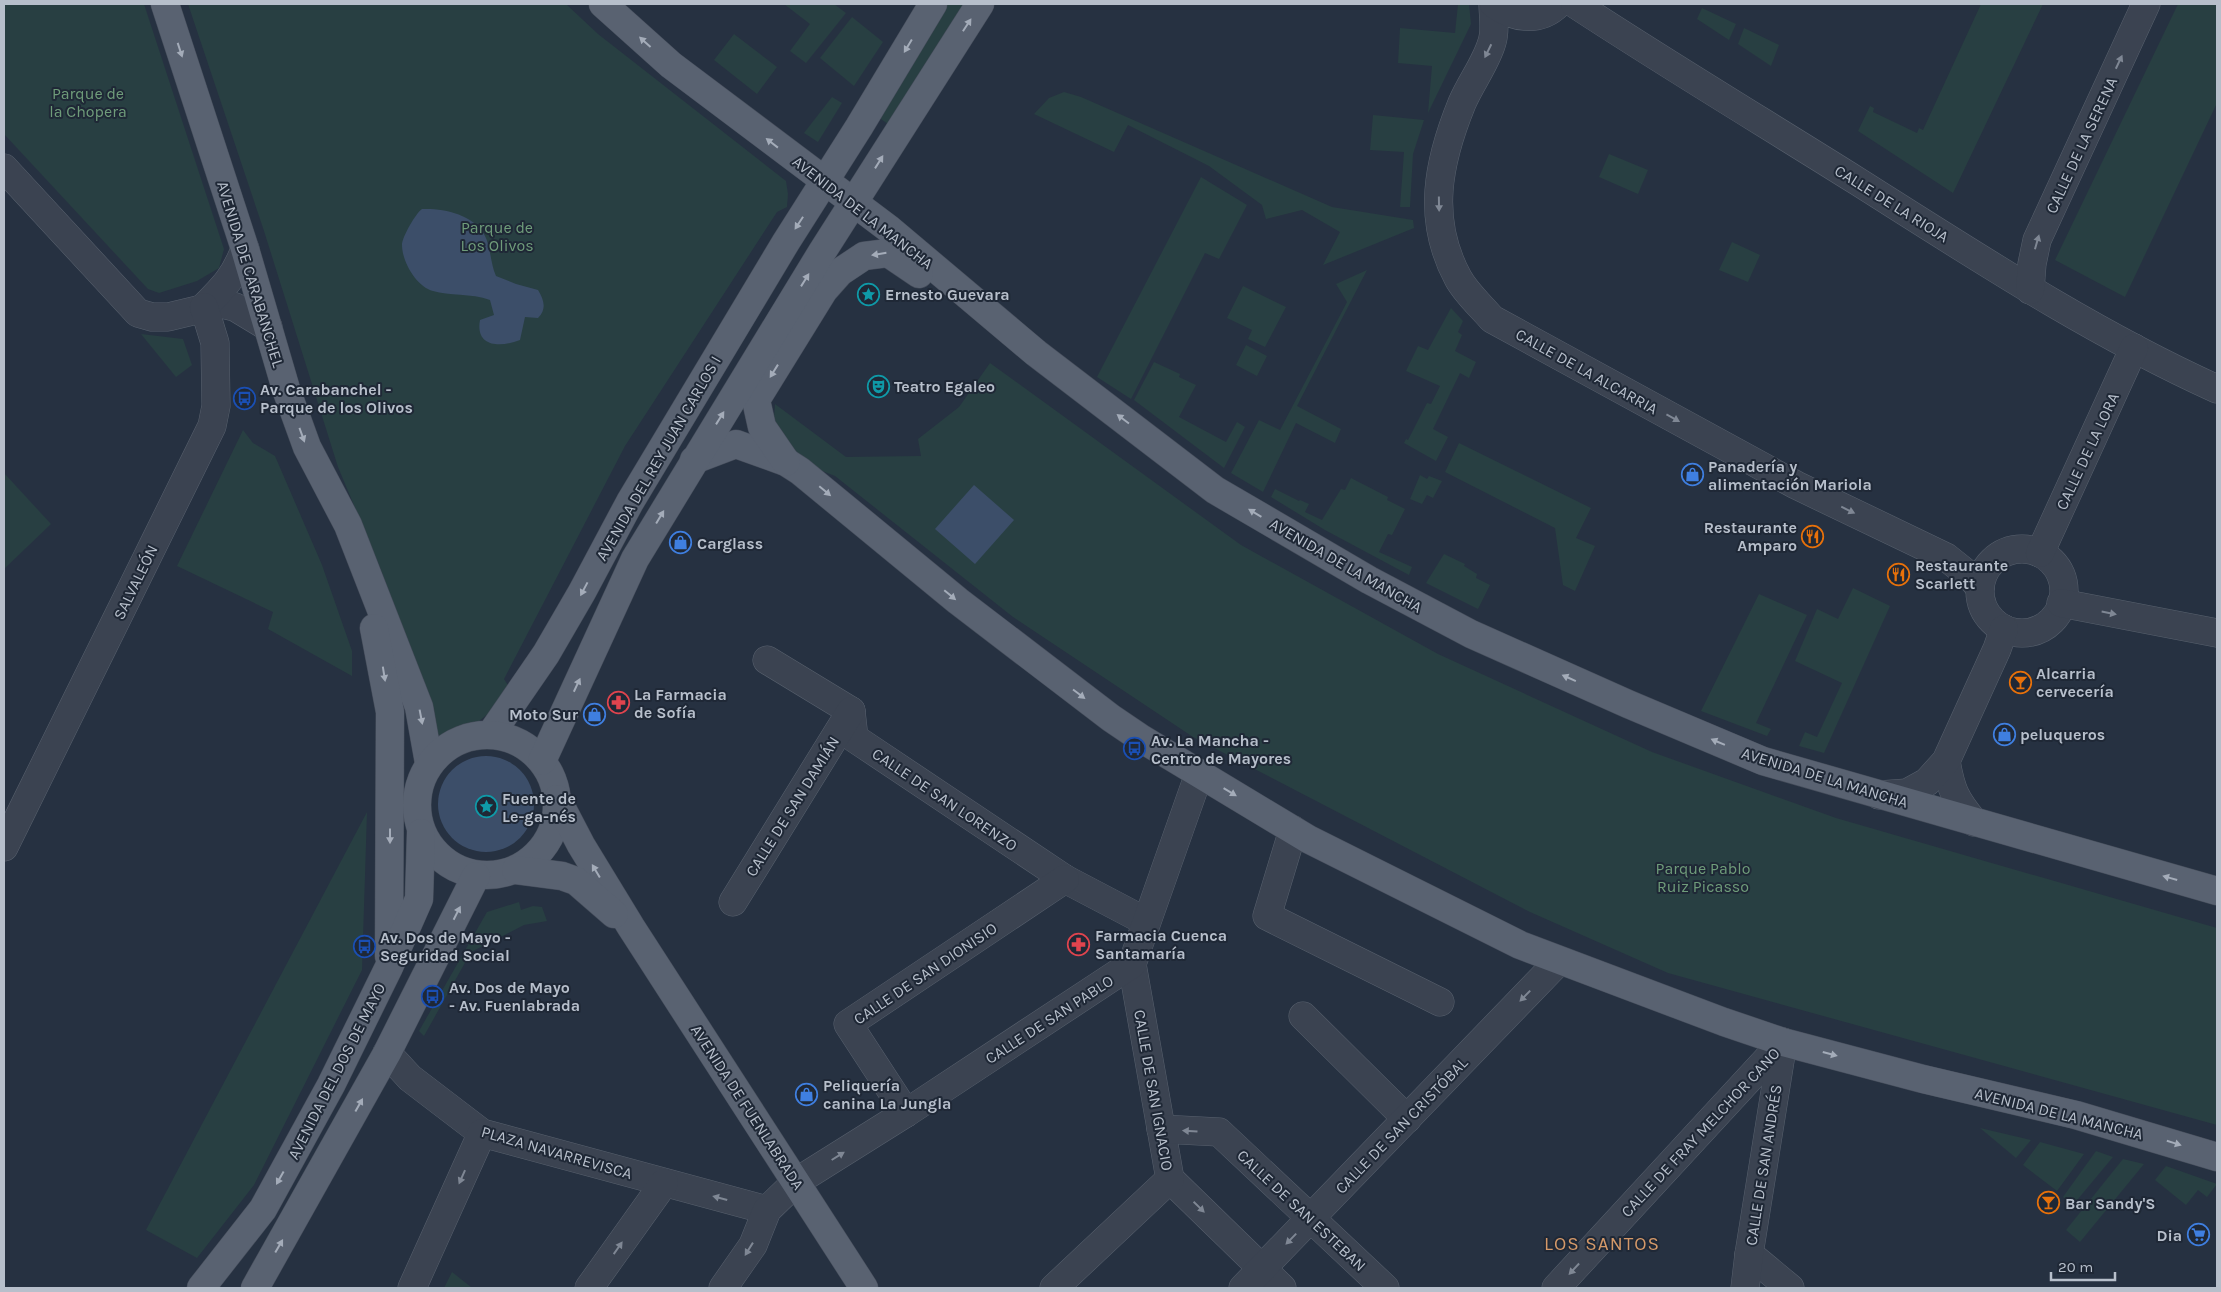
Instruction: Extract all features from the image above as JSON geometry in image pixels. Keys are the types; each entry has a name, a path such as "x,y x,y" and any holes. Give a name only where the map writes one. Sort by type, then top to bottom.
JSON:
{"main road":[{"name":"AVENIDA DE CARABANCHEL","path":"165,4 245,249 286,389 307,447 348,525 419,708 430,763"},
{"name":"AVENIDA DE LA MANCHA","path":"603,4 671,65 889,229 1036,353 1215,490 1377,585 1472,634 1754,758 2217,891"},
{"name":"AVENIDA DEL REY JUAN CARLOS I","path":"491,734 546,654 582,592 630,502 786,242 825,182 933,4"},
{"name":"AVENIDA DEL REY JUAN CARLOS I","path":"542,761 635,559 822,252 980,4"},
{"name":"AVENIDA DEL REY JUAN CARLOS I","path":"822,252 829,223 829,196 825,182"},
{"path":"786,462 762,427 756,400 824,290 840,272 864,256 888,253 1036,353"},
{"name":"AVENIDA DE LA MANCHA","path":"694,460 736,444 786,462 800,471 958,601 1111,718 1199,774 1293,830 1520,945 1716,1019 1783,1042 1923,1079 2076,1115 2217,1157"},
{"path":"348,525 380,653 390,712 389,967"},
{"path":"491,734 510,738 528,748 542,761 552,778 557,799 556,820 548,841 534,858 516,870 496,876 476,876 453,868 434,854 421,833 416,816 416,797 421,779 430,763 447,747 468,737 491,734"},
{"name":"AVENIDA DE FUENLABRADA","path":"557,799 581,845 630,928 864,1288"},
{"name":"AVENIDA DEL DOS DE MAYO","path":"201,1288 263,1209 331,1085 389,967 419,899 421,833"},
{"name":"AVENIDA DE FUENLABRADA","path":"516,870 562,876 576,881 630,928"},
{"name":"AVENIDA DEL DOS DE MAYO","path":"255,1288 387,1053 476,876"}],"street":[{"path":"1493,4 1506,13 1522,17 1538,15 1558,4"},
{"name":"CALLE DE LA ALCARRIA","path":"1493,4 1492,43 1463,102 1448,142 1439,181 1439,227 1443,245 1459,280 1492,319 1796,485 1946,557 1971,577 1980,588"},
{"name":"CALLE DE LA RIOJA","path":"1575,4 2030,290 2134,348 2217,389"},
{"name":"CALLE DE LA SERENA","path":"2030,290 2032,264 2037,240 2146,4"},
{"path":"4,168 138,313 152,317 168,317 222,304 234,307 268,328"},
{"path":"204,307 228,283 238,268 245,249"},
{"name":"SALVALEÓN","path":"4,847 212,426 216,406 215,343 204,307"},
{"name":"CALLE DE LA LORA","path":"2040,553 2134,348"},
{"path":"2023,548 2040,553 2052,561 2059,571 2064,590 2062,603 2056,615 2042,627 2023,632 2004,629 1994,622 1986,612 1981,600 1982,576 1989,564 1998,556 2010,550 2023,548"},
{"path":"2062,603 2217,633"},
{"path":"1879,795 1907,793 1927,782 1946,761 1997,650 2004,629"},
{"path":"767,660 851,710"},
{"name":"CALLE DE SAN LORENZO","path":"851,710 854,738 1065,879 1146,921"},
{"name":"CALLE DE SAN DAMIÁN","path":"733,902 851,710"},
{"path":"1946,761 1950,785 1957,802 1974,822"},
{"path":"1132,964 1199,774"},
{"path":"1293,830 1267,916 1440,1002"},
{"name":"CALLE DE SAN DIONISIO","path":"906,1113 848,1024 1065,879"},
{"name":"CALLE DE SAN CRISTÓBAL","path":"1243,1288 1559,961"},
{"name":"CALLE DE SAN PABLO","path":"767,1210 796,1182 906,1113 1132,964"},
{"name":"CALLE DE SAN IGNACIO","path":"1132,964 1170,1179 1282,1288"},
{"path":"1303,1016 1407,1119"},
{"name":"CALLE DE FRAY MELCHOR CANO","path":"1556,1288 1783,1042"},
{"name":"CALLE DE SAN ANDRÉS","path":"1745,1288 1783,1042"},
{"name":"PLAZA NAVARREVISCA","path":"387,1053 410,1078 482,1133 767,1210"},
{"path":"1737,1092 1772,1110"},
{"name":"CALLE DE SAN ESTEBAN","path":"1161,1129 1219,1132 1384,1288"},
{"path":"412,1288 482,1133"},
{"path":"1054,1288 1170,1179"},
{"path":"589,1288 664,1183"},
{"path":"722,1288 753,1245 767,1210"},
{"path":"1749,1254 1790,1288"}],"green space":[{"name":"Parque de la Chopera","path":"4,4 144,4 224,249 219,268 197,281 159,293 148,289 4,134"},
{"name":"Parque de Los Olivos","path":"188,4 566,4 598,34 786,181 787,207 777,212 625,446 504,679 511,690 494,709 479,721 439,737 424,688 381,570 338,467 264,231"},
{"path":"784,4 834,4 846,13 806,63 790,51 810,24"},
{"path":"944,4 964,4 888,124 878,117"},
{"path":"1458,4 1469,4 1471,24 1428,113 1432,66 1398,63 1400,28 1455,33"},
{"path":"1981,4 2043,4 1953,193 1858,131 1870,106 1874,108 1873,112 1917,133 1919,128 1923,130"},
{"path":"2178,4 2217,4 2217,103 2125,297 2055,260"},
{"path":"1702,8 1736,24 1729,40 1697,19"},
{"path":"852,17 883,42 854,86 820,58"},
{"path":"1744,28 1779,45 1771,66 1738,44"},
{"path":"734,34 777,67 757,94 714,60"},
{"path":"1064,92 1081,97 1332,207 1413,220 1414,228 1323,265 1340,232 1302,210 1266,219 1262,205 1209,166 1128,125 1114,152 1034,114 1049,98"},
{"path":"832,97 842,103 818,142 804,133"},
{"path":"1373,115 1424,120 1413,154 1410,207 1400,207 1404,152 1370,150"},
{"path":"1609,154 1648,170 1638,194 1599,177"},
{"path":"1201,177 1247,205 1219,259 1205,253 1131,399 1097,377"},
{"path":"1732,242 1760,255 1748,282 1719,270"},
{"path":"1367,270 1297,406 1341,429 1335,443 1296,423 1263,492 1231,473 1259,420 1280,430 1347,302 1336,284"},
{"path":"1243,286 1286,307 1265,347 1248,339 1252,330 1227,318"},
{"path":"1451,308 1463,321 1458,332 1462,335 1455,351 1476,362 1469,378 1460,373 1433,429 1448,437 1436,461 1404,443 1406,439 1408,440 1427,403 1431,404 1440,386 1406,371 1418,346 1428,350"},
{"path":"141,334 183,339 192,365 176,377"},
{"path":"1246,345 1267,356 1257,376 1236,365"},
{"path":"1154,362 1180,374 1179,377 1196,385 1179,417 1226,442 1237,422 1245,427 1224,468 1134,400"},
{"name":"Parque Pablo Ruiz Picasso","path":"990,363 1241,545 1438,654 1652,752 1836,818 2217,928 2217,1125 1668,973 1530,912 1193,737 1013,617 835,476 812,467 773,433 775,404 846,457 921,456 918,439 959,407"},
{"path":"243,430 253,443 275,456 322,565 352,651 352,676 268,629 273,612 177,566"},
{"path":"1459,443 1591,508 1576,538 1595,546 1575,591 1563,585 1555,528 1445,472"},
{"path":"4,473 51,524 4,569"},
{"path":"1420,475 1427,479 1429,476 1442,481 1433,498 1427,495 1422,504 1410,499"},
{"path":"1351,478 1388,497 1387,500 1405,509 1392,535 1388,534 1379,552 1412,567 1409,575 1325,530 1271,497 1275,489 1309,504 1305,512 1322,520 1341,489 1345,490"},
{"path":"1444,554 1465,564 1464,566 1477,574 1476,578 1490,585 1478,609 1426,583"},
{"path":"1853,588 1890,606 1824,753 1799,746 1805,732 1817,737 1842,683 1795,661 1817,609 1838,619"},
{"path":"1759,594 1807,615 1756,723 1771,729 1767,736 1701,711"},
{"path":"367,812 362,970 254,1185 197,1258 146,1230"},
{"path":"519,902 521,910 533,906 542,907 547,921 524,925 471,952 424,1036 419,1031 487,912"},
{"path":"1980,1128 2031,1140 2016,1158"},
{"path":"2040,1142 2084,1154 2057,1191 2023,1165"},
{"path":"2096,1151 2113,1157 2073,1205 2063,1197"},
{"path":"2123,1159 2144,1164 2080,1242 2066,1230"},
{"path":"2166,1166 2217,1184 2207,1197 2198,1190 2186,1205 2155,1180"},
{"path":"452,1272 471,1287 471,1288 444,1288"}],"water":[{"path":"422,209 448,211 465,217 479,227 484,234 496,276 538,290 543,301 543,311 538,318 525,317 520,340 512,343 497,344 485,340 481,336 479,329 480,320 494,315 490,300 475,296 433,291 421,285 416,279 405,259 402,245 404,237 416,215"},
{"path":"974,485 1014,520 975,564 935,529"},
{"path":"486,756 504,760 520,770 530,786 534,804 530,822 520,838 504,848 486,852 468,848 452,838 442,822 438,804 442,786 452,770 468,760"}],"place":[{"name":"Ernesto Guevara","path":"869,294"},
{"name":"Teatro Egaleo","path":"878,386"},
{"name":"Av. Carabanchel - Parque de los Olivos","path":"244,398"},
{"name":"Panadería y alimentación Mariola","path":"1692,475"},
{"name":"Restaurante Amparo","path":"1813,536"},
{"name":"Carglass","path":"681,543"},
{"name":"Restaurante Scarlett","path":"1899,574"},
{"name":"Alcarria cervecería","path":"2020,682"},
{"name":"La Farmacia de Sofía","path":"618,703"},
{"name":"Moto Sur","path":"594,714"},
{"name":"peluqueros","path":"2004,734"},
{"name":"Av. La Mancha - Centro de Mayores","path":"1135,749"},
{"name":"Fuente de Le-ga-nés","path":"486,807"},
{"name":"Farmacia Cuenca Santamaría","path":"1079,944"},
{"name":"Av. Dos de Mayo - Seguridad Social","path":"364,946"},
{"name":"Av. Dos de Mayo - Av. Fuenlabrada","path":"433,996"},
{"name":"Peliquería canina La Jungla","path":"807,1094"},
{"name":"Bar Sandy'S","path":"2049,1203"},
{"name":"Dia","path":"2198,1235"}],"district":[{"name":"LOS SANTOS","path":"1602,1243"}]}
